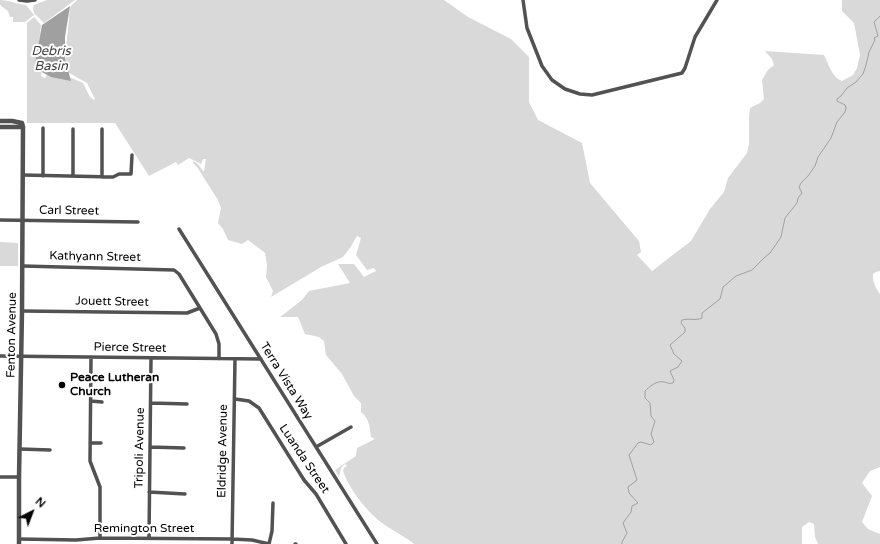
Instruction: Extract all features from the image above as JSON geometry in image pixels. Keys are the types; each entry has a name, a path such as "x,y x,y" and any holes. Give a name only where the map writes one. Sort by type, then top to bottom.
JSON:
{"street":[{"path":"19,0 35,0"},
{"path":"523,0 527,28 542,66 552,80 565,89 580,94 592,95 682,73 695,37 717,0"},
{"path":"0,121 22,123 23,127"},
{"path":"0,127 23,127"},
{"name":"Fenton Avenue","path":"19,542 23,266 23,127"},
{"path":"43,128 43,176"},
{"path":"73,129 73,176"},
{"path":"102,129 102,177"},
{"path":"23,175 113,177 119,174 131,174 132,155"},
{"name":"Carl Street","path":"0,220 138,222"},
{"name":"Terra Vista Way","path":"179,229 377,544"},
{"name":"Kathyann Street","path":"23,266 168,268 179,274 200,308"},
{"path":"200,308 216,334 219,344 219,359"},
{"name":"Jouett Street","path":"22,311 186,313 200,308"},
{"name":"Pierce Street","path":"0,356 260,359"},
{"path":"91,357 90,461 100,487 100,538"},
{"name":"Tripoli Avenue","path":"149,538 151,358"},
{"name":"Eldridge Avenue","path":"232,544 235,359"},
{"name":"Luanda Street","path":"235,399 249,401 259,408 304,480 316,494 346,544"},
{"path":"91,401 102,402"},
{"path":"151,403 187,404"},
{"path":"316,447 351,427"},
{"path":"90,443 101,443"},
{"path":"150,447 184,448"},
{"path":"20,449 50,450"},
{"path":"0,476 19,477"},
{"path":"150,492 185,494"},
{"path":"269,544 272,531 273,503"},
{"name":"Remington Street","path":"19,542 100,538 149,538 252,540 269,544"}],"shaded area":[{"path":"0,0 26,5 34,15 25,22 13,22 13,17 10,17 8,11 0,5"},
{"path":"47,0 75,0 44,23 34,13 33,8 34,5"},
{"path":"77,0 444,0 468,17 511,39 529,57 529,102 538,120 582,143 590,183 639,241 641,252 637,255 652,271 691,241 710,209 724,192 728,178 747,153 749,144 750,108 760,103 764,99 762,80 768,70 774,65 772,59 765,51 824,55 833,74 842,81 853,75 857,68 860,55 854,23 842,11 842,0 880,0 880,271 873,274 873,279 880,294 880,467 870,471 862,483 872,496 862,522 868,529 880,534 880,544 818,544 815,537 814,524 809,522 802,527 802,544 414,544 388,527 368,510 350,487 343,471 347,466 345,464 341,468 339,477 335,470 356,456 357,448 375,439 371,437 370,426 364,414 361,412 361,403 354,396 342,374 326,355 324,341 319,337 305,334 298,317 280,317 302,300 309,291 350,283 338,264 354,264 364,277 376,271 374,268 367,270 356,255 361,238 357,236 343,257 321,267 271,297 273,291 266,277 267,265 265,253 248,240 242,244 228,240 223,229 218,223 221,208 218,200 193,163 193,161 198,164 204,171 206,159 203,159 201,164 189,158 178,165 176,162 149,176 115,123 27,123 27,23 34,17 41,25 37,59 42,68 41,76 45,78 51,69 83,83 90,97 94,100 95,99 87,83 64,70 69,67 65,61 70,7"},
{"path":"0,242 18,243 18,266 0,266"}],"water":[{"name":"Debris Basin","path":"70,6 65,37 65,59 71,81 51,77 40,71 35,63 42,25"}],"waterway":[{"path":"622,544 627,533 623,523 631,512 632,506 638,503 629,493 628,487 637,480 629,455 638,443 641,442 651,445 654,442 651,434 655,421 651,416 650,403 645,398 645,391 659,382 673,383 674,380 670,371 678,367 682,361 674,354 670,345 685,332 685,328 681,323 682,320 702,318 702,313 720,299 723,287 736,276 752,270 770,253 781,237 785,218 797,203 798,198 802,193 799,187 801,183 815,166 818,157 831,138 837,122 845,112 845,105 837,101 837,99 863,74 869,52 875,40 874,38 878,36 874,22 880,16"}],"place":[{"name":"Peace Lutheran Church","path":"62,385"}]}
